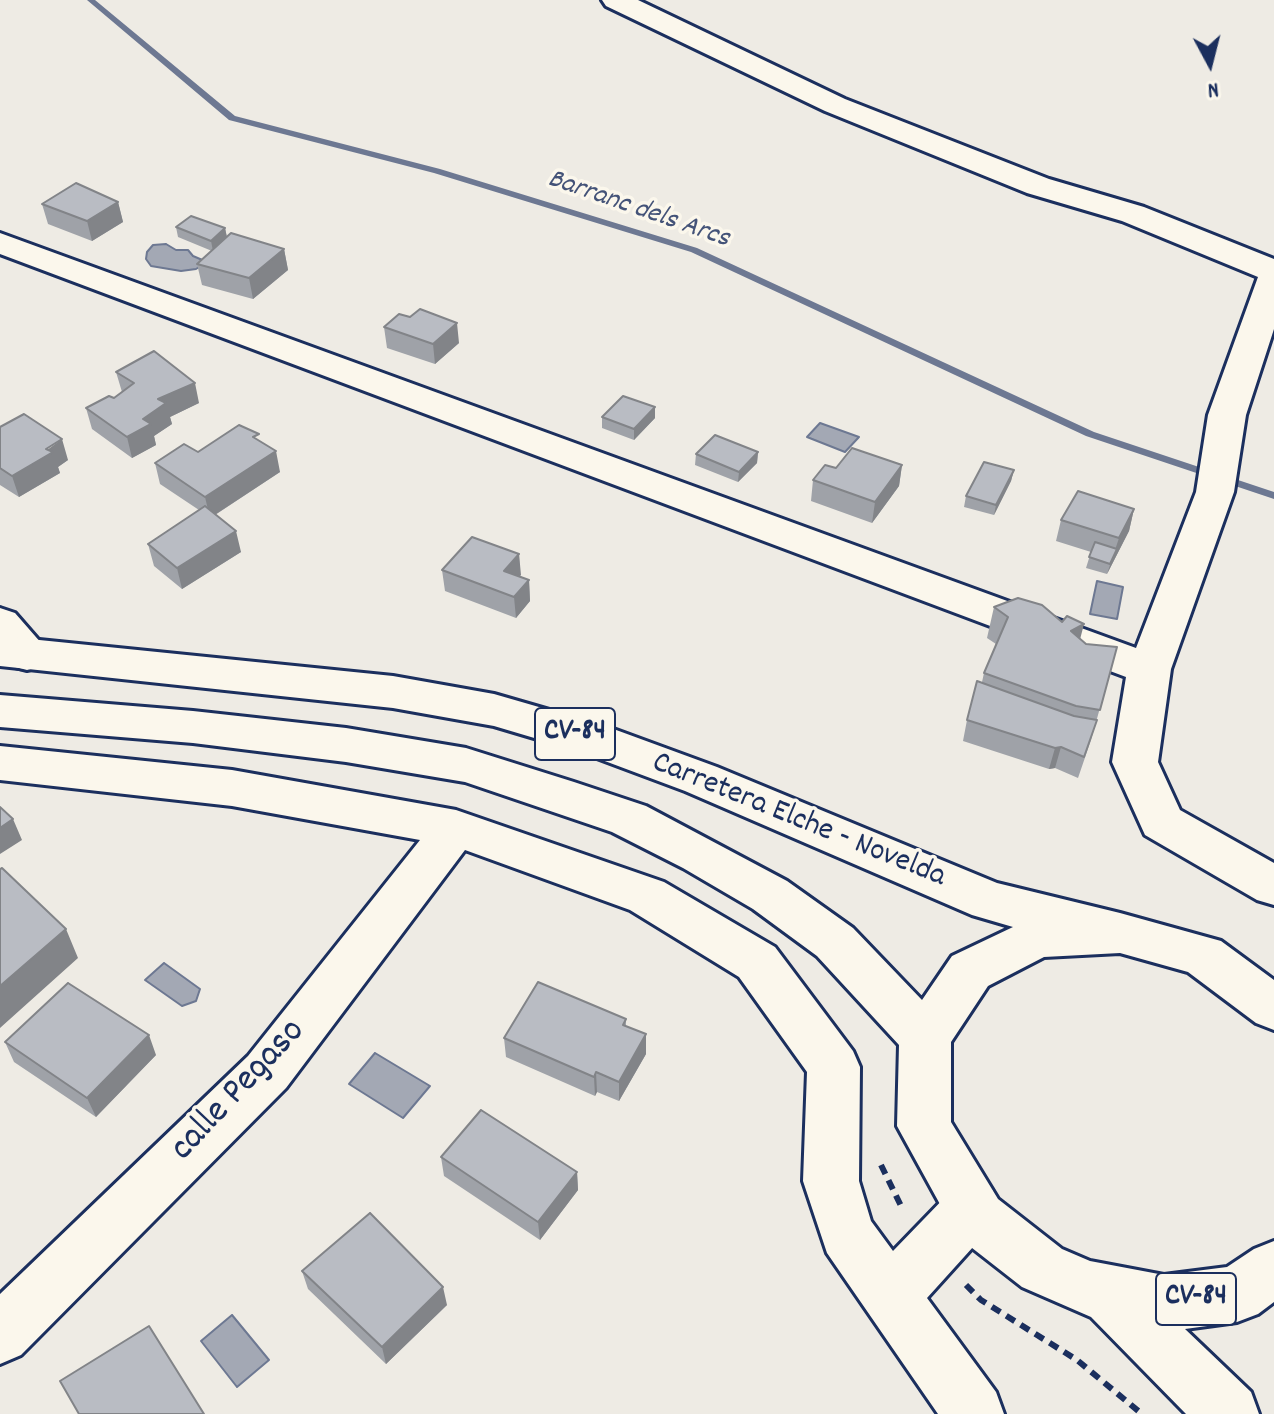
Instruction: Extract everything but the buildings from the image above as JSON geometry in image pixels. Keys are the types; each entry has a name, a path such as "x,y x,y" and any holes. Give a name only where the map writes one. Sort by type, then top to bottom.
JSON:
{"street":[{"path":"616,0 835,105 1038,186 1133,214 1274,271"},
{"path":"0,243 1149,669"},
{"path":"1274,278 1227,415 1215,492 1149,669 1135,762 1162,822 1274,886"},
{"name":"Carretera Elche - Novelda","path":"9,643 393,692 494,710 592,739 701,779 989,901 1120,933"},
{"name":"Carretera Elche - Novelda","path":"0,711 193,727 346,745 466,765 629,819 770,895 835,942 925,1038"},
{"path":"0,763 232,788 456,828 647,896 757,962 834,1067 831,1181 847,1234 974,1414"},
{"name":"calle Pegaso","path":"0,1335 267,1072 456,828"},
{"name":"CV-84","path":"1274,1008 1203,956 1120,933 1038,937 970,971 925,1038 924,1126 978,1218 1042,1268 1109,1295 1164,1303 1237,1294 1274,1268"},
{"path":"890,1298 931,1249 972,1208"},
{"name":"CV-84","path":"1109,1295 1229,1414"}],"shaded area":[{"path":"166,244 176,250 188,250 193,256 207,262 196,269 181,271 151,266 146,259 147,252 153,245"},
{"path":"820,423 859,437 845,452 807,437"},
{"path":"1097,581 1123,587 1117,619 1090,614"},
{"path":"164,963 200,989 196,1001 182,1006 145,980"},
{"path":"375,1053 430,1086 403,1118 349,1084"},
{"path":"232,1315 269,1360 237,1387 201,1341"}],"waterway":[{"name":"Barranc dels Arcs","path":"91,0 232,118 437,171 694,250 1090,434 1274,496"}]}
